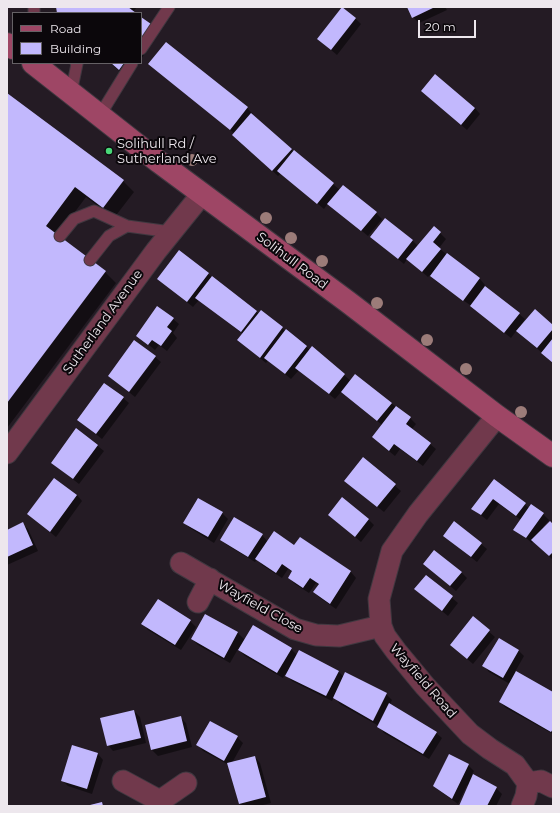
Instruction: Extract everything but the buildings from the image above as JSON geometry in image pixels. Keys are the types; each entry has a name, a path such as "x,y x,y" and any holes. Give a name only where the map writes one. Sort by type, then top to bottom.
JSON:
{"street":[{"name":"Solihull Road","path":"34,64 158,162 348,302 497,416 553,456"},
{"name":"Sutherland Avenue","path":"7,453 171,232 202,194"},
{"name":"Wayfield Road","path":"497,416 418,514 392,551 379,599 381,626 385,636 392,646 425,686 470,734 515,765 528,783"},
{"name":"Wayfield Close","path":"181,563 295,629 316,635 338,636 381,626"},
{"name":"Wayfield Close","path":"198,602 210,580"},
{"path":"123,781 161,803 186,783"},
{"path":"522,806 526,796 528,783 541,781 553,787"}],"lane":[{"path":"142,48 169,7"},
{"path":"71,93 77,64"},
{"path":"100,115 131,64"},
{"path":"60,236 74,219 94,211 127,226 171,232"},
{"path":"90,260 109,236 127,226"}],"place":[{"name":"Solihull Rd / Sutherland Ave","path":"109,151"}]}
